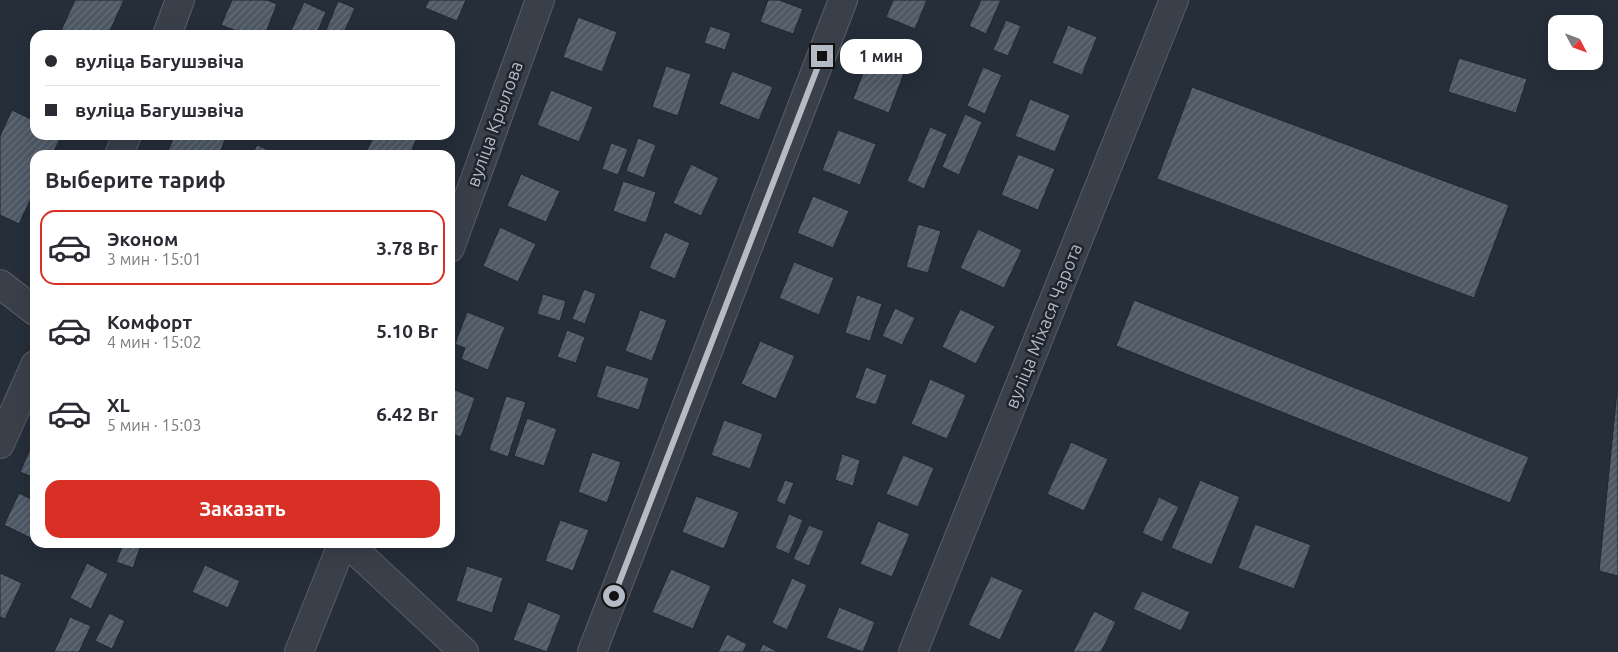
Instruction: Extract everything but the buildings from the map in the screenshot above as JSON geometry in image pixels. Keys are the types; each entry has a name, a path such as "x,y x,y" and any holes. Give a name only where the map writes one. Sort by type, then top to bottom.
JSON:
{"street":[{"path":"169,30 180,0"},
{"name":"вуліца Крылова","path":"455,234 540,0"},
{"path":"592,652 843,0"},
{"name":"вуліца Міхася Чарота","path":"913,652 1174,0"},
{"path":"0,284 30,307"},
{"path":"0,444 30,376"},
{"path":"300,652 342,548"},
{"path":"351,548 464,652"}],"route":[{"path":"614,596 822,56"}]}
